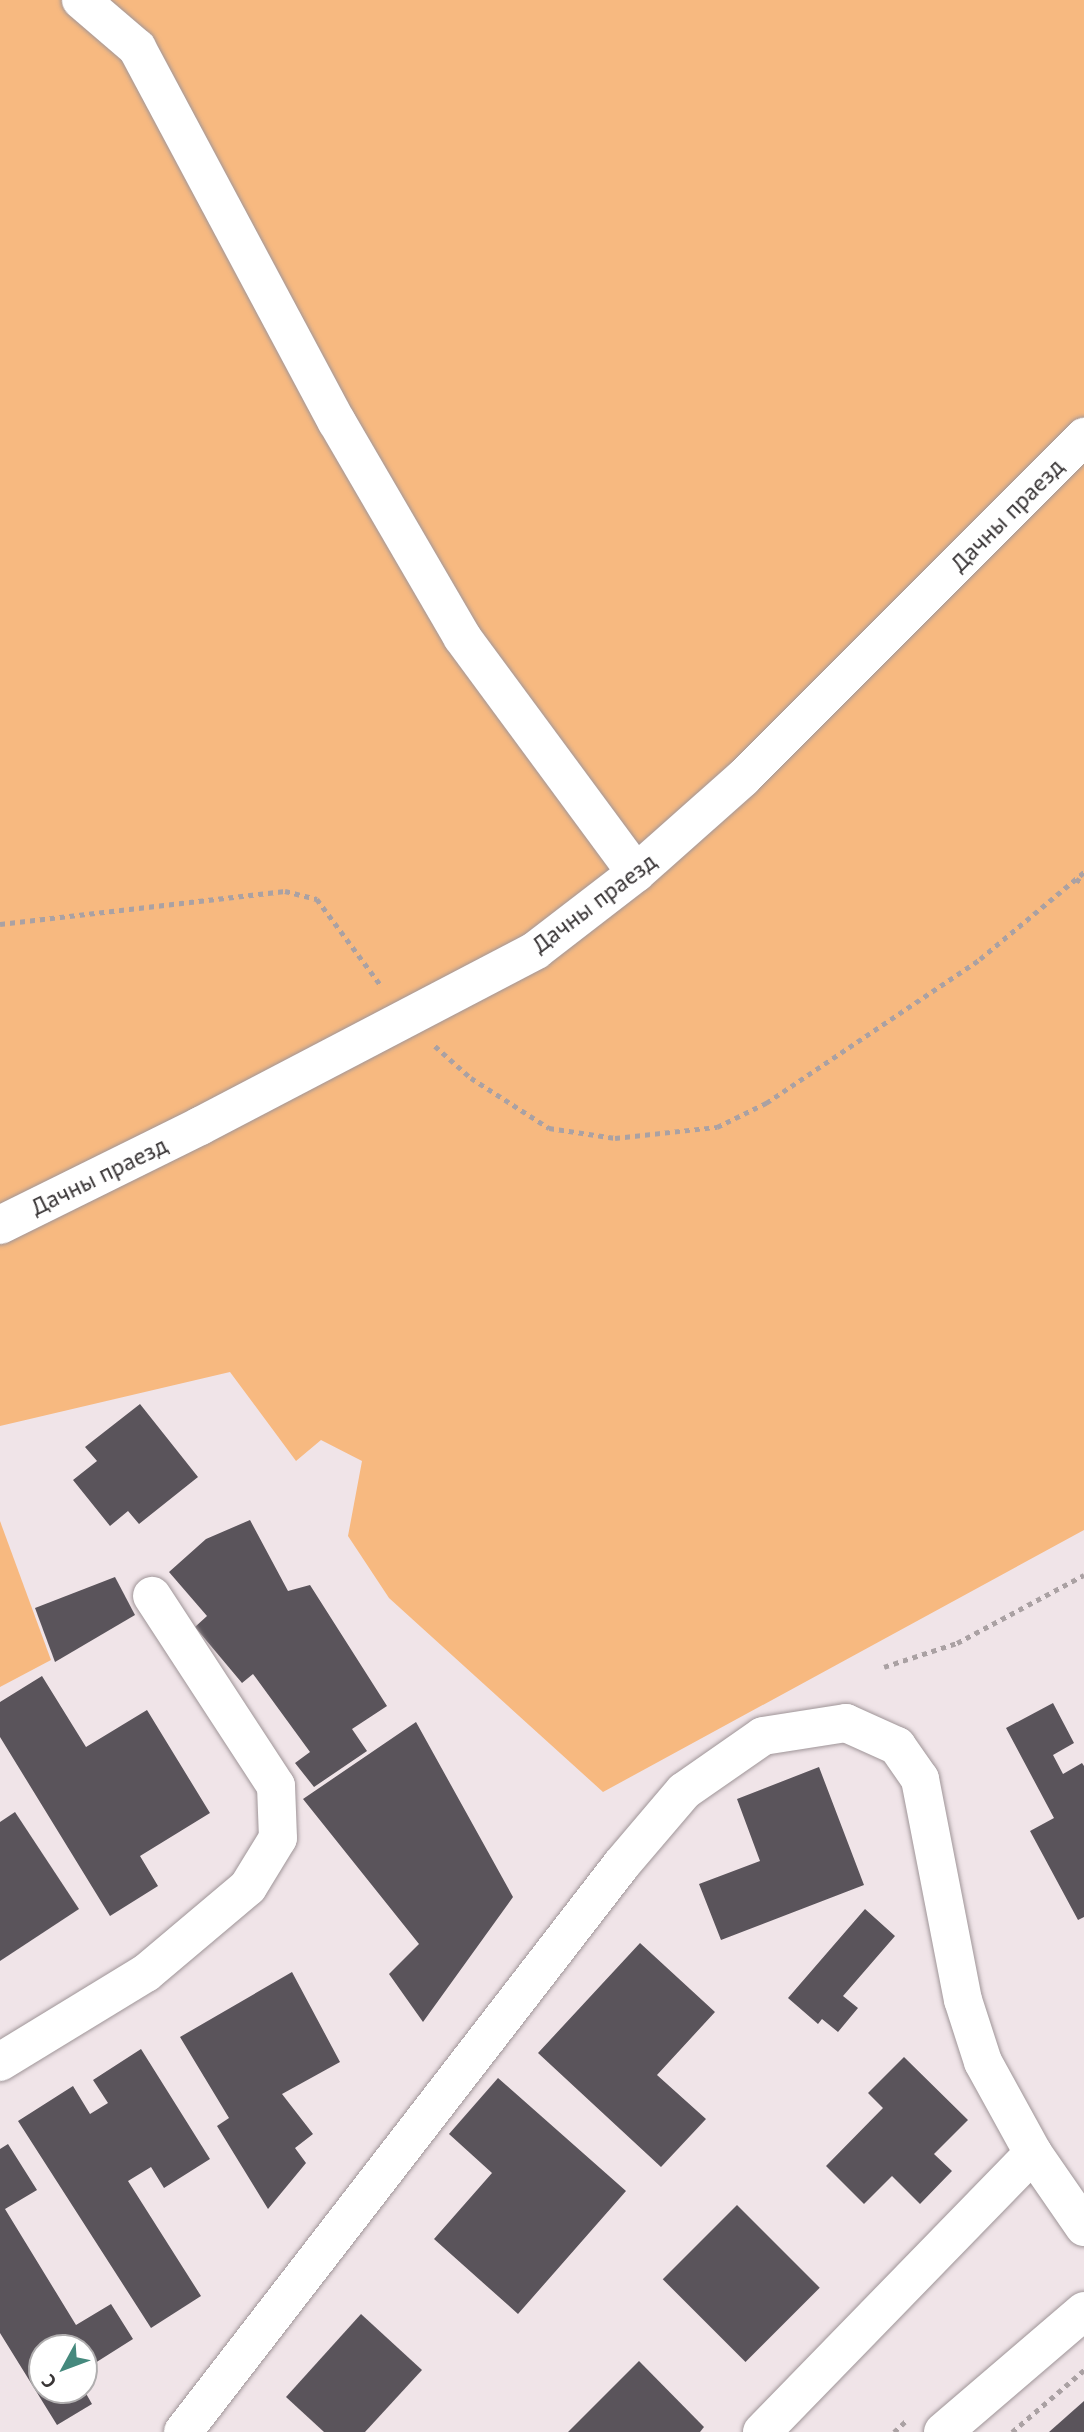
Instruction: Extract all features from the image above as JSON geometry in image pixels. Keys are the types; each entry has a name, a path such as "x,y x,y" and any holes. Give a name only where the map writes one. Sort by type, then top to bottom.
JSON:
{"street":[{"path":"81,0 137,48 337,422 462,637 636,873"},
{"name":"Дачны праезд","path":"0,1225 200,1126 536,950 636,873 742,779 1084,437"},
{"path":"0,2062 146,1973 248,1886 278,1838 276,1786 152,1596"},
{"path":"183,2432 621,1865 684,1791 763,1736 846,1723 897,1746 920,1779 963,2000 983,2062 1033,2153 1084,2227"},
{"path":"762,2432 1033,2153"},
{"path":"943,2432 1084,2311"}],"path":[{"path":"717,1127 766,1103 980,959 1084,872"},
{"path":"1076,879 1084,884"},
{"path":"884,1667 957,1643 1084,1576"},
{"path":"1012,2432 1084,2370"}],"shaded area":[{"path":"0,0 1084,0 1084,1530 603,1792 389,1598 348,1536 362,1461 321,1440 296,1461 230,1372 0,1426"},
{"path":"0,1521 51,1660 0,1687"}],"building":[{"path":"140,1404 198,1477 139,1524 128,1511 110,1526 73,1480 97,1461 85,1447"},
{"path":"250,1520 288,1591 310,1585 387,1706 352,1729 367,1751 314,1787 295,1763 310,1752 253,1674 242,1683 195,1627 207,1616 169,1572 206,1539"},
{"path":"115,1577 135,1615 55,1662 35,1608"},
{"path":"42,1676 86,1747 147,1710 210,1813 140,1856 158,1886 110,1916 0,1737 0,1702"},
{"path":"1053,1703 1074,1743 1053,1755 1063,1774 1082,1763 1084,1766 1084,1917 1078,1920 1030,1831 1054,1818 1006,1728"},
{"path":"416,1722 513,1897 423,2022 389,1974 419,1944 303,1799"},
{"path":"819,1767 864,1885 721,1940 699,1884 760,1861 737,1799"},
{"path":"15,1812 79,1909 0,1961 0,1822"},
{"path":"865,1909 895,1936 843,1996 858,2008 838,2032 822,2019 818,2024 788,1998"},
{"path":"640,1943 715,2012 657,2075 706,2119 661,2167 538,2053"},
{"path":"292,1972 340,2062 282,2094 313,2134 295,2148 306,2163 268,2209 217,2126 229,2118 180,2037"},
{"path":"141,2049 210,2159 164,2188 151,2167 128,2181 201,2296 151,2328 18,2121 73,2086 90,2114 108,2103 93,2080"},
{"path":"904,2057 968,2120 934,2154 952,2171 920,2204 892,2176 864,2204 826,2166 883,2108 868,2093"},
{"path":"498,2078 626,2191 518,2314 434,2239 492,2173 449,2134"},
{"path":"8,2144 37,2190 5,2209 76,2325 111,2304 133,2339 98,2361 98,2334 28,2334 28,2378 0,2333 0,2149"},
{"path":"737,2205 820,2288 745,2362 663,2279"},
{"path":"361,2314 422,2370 365,2432 324,2432 286,2397"},
{"path":"639,2361 704,2427 700,2432 568,2432"},
{"path":"1084,2401 1084,2432 1049,2432"},
{"path":"44,2404 92,2404 57,2425"}]}
